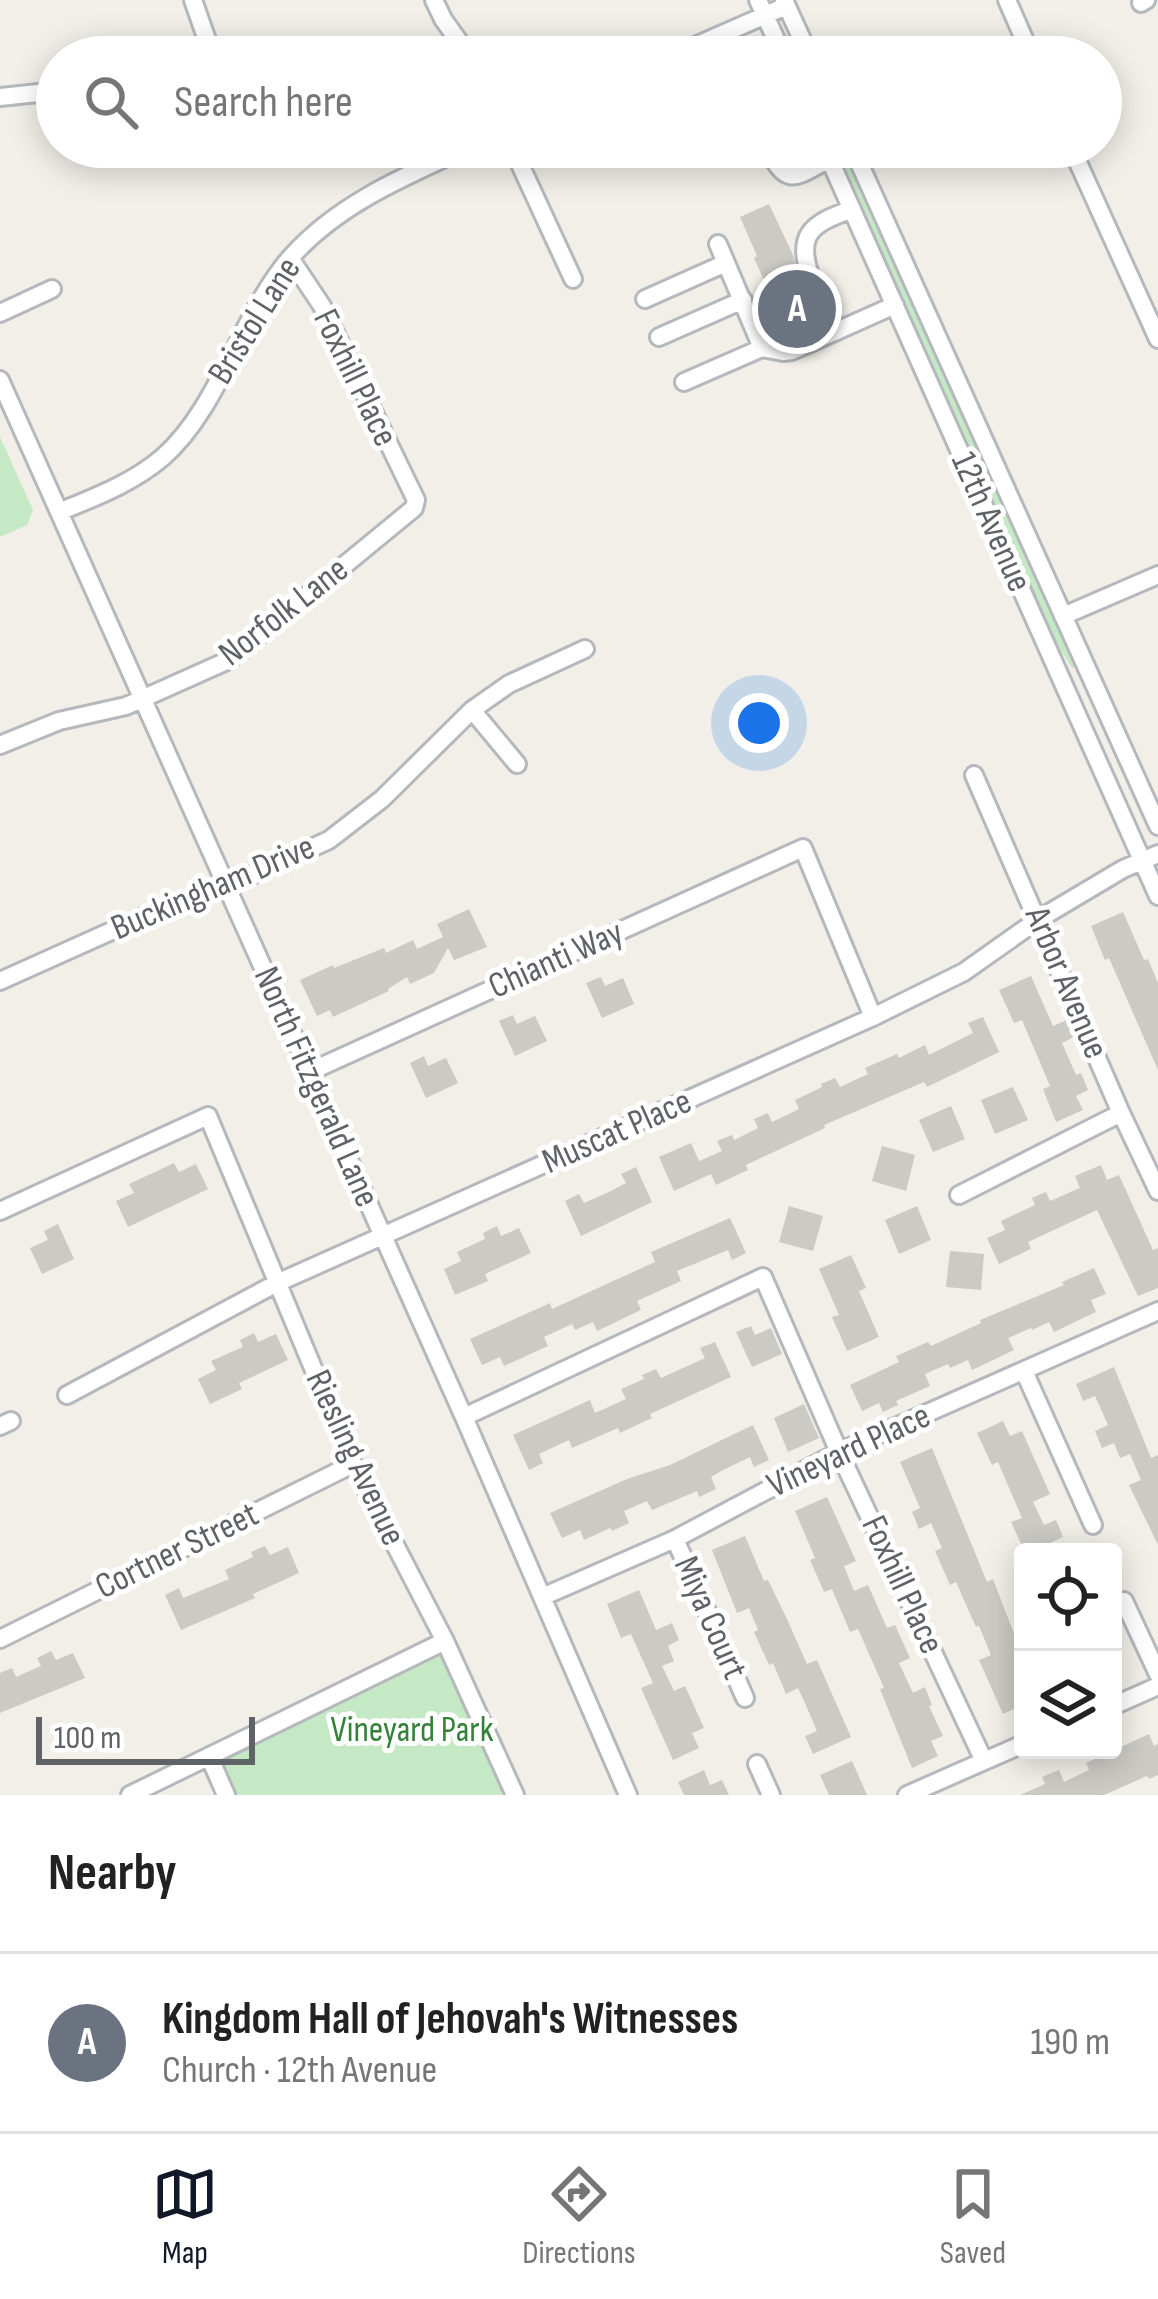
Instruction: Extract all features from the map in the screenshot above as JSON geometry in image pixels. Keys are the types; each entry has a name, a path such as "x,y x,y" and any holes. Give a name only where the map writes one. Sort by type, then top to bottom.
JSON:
{"street":[{"path":"193,0 206,36"},
{"path":"434,0 455,36"},
{"path":"1007,0 1023,36"},
{"path":"709,36 761,8 785,3 800,36"},
{"path":"761,8 774,36"},
{"path":"0,97 36,93"},
{"name":"Bristol Lane","path":"59,512 122,484 164,456 191,424 290,259 362,198 425,168"},
{"path":"522,168 573,279"},
{"path":"778,168 788,176 809,168"},
{"name":"12th Avenue","path":"834,168 1150,857 1158,896"},
{"name":"12th Avenue","path":"861,168 1158,826"},
{"path":"1081,168 1158,339"},
{"path":"837,331 808,268 805,249 813,229 852,209"},
{"path":"718,244 762,348"},
{"name":"Foxhill Place","path":"290,259 322,306 416,500"},
{"path":"645,299 726,262"},
{"path":"0,313 52,289"},
{"path":"659,337 743,301"},
{"path":"684,382 762,348 791,350 895,305"},
{"name":"North Fitzgerald Lane","path":"0,380 464,1417 624,1794"},
{"name":"Norfolk Lane","path":"0,745 59,721 144,699 229,660 406,517 416,500"},
{"path":"1063,616 1158,575"},
{"name":"Buckingham Drive","path":"0,981 328,839 382,800 472,710 509,684 585,649"},
{"path":"472,710 517,764"},
{"name":"Arbor Avenue","path":"974,775 1158,1190"},
{"name":"Chianti Way","path":"309,1072 803,848 873,1017"},
{"name":"Muscat Place","path":"67,1395 277,1283 873,1017 964,971 1039,919 1150,857"},
{"path":"959,1196 1121,1113"},
{"name":"Riesling Avenue","path":"0,1211 208,1116 353,1464 445,1641 514,1795"},
{"name":"Foxhill Place","path":"464,1417 763,1277 984,1761"},
{"name":"Vineyard Place","path":"542,1597 674,1539 839,1452 1158,1311"},
{"path":"1024,1371 1093,1525"},
{"name":"Cortner Street","path":"0,1639 353,1464"},
{"name":"Miya Court","path":"674,1539 745,1698"},
{"path":"1124,1600 1158,1674"},
{"path":"130,1795 445,1641"},
{"path":"1122,1702 1158,1686"},
{"path":"907,1795 1014,1748"},
{"path":"209,1756 226,1795"},
{"path":"757,1764 772,1795"}],"green space":[{"path":"843,168 850,168 888,243 1076,667 1072,668 1056,643"},
{"path":"0,437 33,510 27,525 0,537"},
{"name":"Vineyard Park","path":"445,1641 515,1795 226,1795 209,1756"}],"building":[{"path":"769,204 819,325 790,338 740,217"},
{"path":"469,909 487,947 454,960 448,948 434,973 410,984 407,977 389,991 333,1017 330,1010 317,1016 300,980 413,940 417,949 443,937 437,924"},
{"path":"1123,912 1158,983 1158,1070 1091,926"},
{"path":"1031,976 1053,1026 1067,1020 1074,1037 1062,1043 1088,1090 1076,1096 1083,1110 1056,1122 1043,1089 1050,1086 1022,1020 1014,1023 999,990"},
{"path":"601,977 605,986 623,978 634,1004 602,1018 586,983"},
{"path":"513,1015 517,1024 535,1016 547,1041 515,1056 499,1021"},
{"path":"983,1017 999,1052 927,1087 924,1082 824,1125 716,1185 711,1174 674,1191 659,1157 691,1143 699,1161 722,1151 717,1141 732,1135 734,1140 758,1128 754,1119 768,1113 772,1122 799,1109 795,1100 821,1084 835,1078 840,1087 868,1074 865,1068 925,1045 929,1055 973,1033 968,1023"},
{"path":"424,1056 428,1066 446,1058 458,1083 426,1098 410,1063"},
{"path":"1013,1087 1028,1120 995,1134 981,1100"},
{"path":"951,1106 965,1139 933,1152 919,1120"},
{"path":"882,1146 915,1155 906,1191 872,1181"},
{"path":"174,1163 179,1172 196,1164 208,1189 128,1227 116,1201 134,1193 129,1184"},
{"path":"1101,1165 1107,1180 1119,1175 1153,1250 1158,1248 1158,1288 1138,1296 1097,1210 1028,1242 1031,1249 999,1264 987,1238 1005,1230 1001,1221 1035,1205 1032,1198 1046,1192 1050,1201 1080,1188 1075,1176"},
{"path":"636,1167 652,1202 581,1236 565,1201 579,1194 584,1203 609,1192 626,1183 621,1174"},
{"path":"789,1206 823,1216 813,1251 779,1242"},
{"path":"917,1206 931,1240 899,1254 885,1220"},
{"path":"730,1218 746,1253 732,1260 728,1250 677,1271 681,1281 637,1301 641,1310 597,1331 593,1322 575,1330 572,1324 544,1337 548,1346 504,1366 500,1357 482,1365 470,1339 550,1303 552,1309 655,1262 651,1252"},
{"path":"58,1224 74,1259 42,1274 30,1248 48,1240 44,1231"},
{"path":"497,1226 501,1236 519,1228 531,1253 485,1274 488,1281 455,1295 444,1269 461,1261 457,1252 485,1239 483,1233"},
{"path":"950,1251 984,1254 981,1290 946,1287"},
{"path":"851,1255 866,1288 859,1291 879,1337 847,1351 832,1317 839,1315 819,1269"},
{"path":"1094,1268 1106,1294 1091,1300 1096,1312 1054,1332 1049,1322 1031,1328 1008,1338 1014,1350 972,1370 968,1360 950,1368 948,1364 925,1374 930,1386 896,1401 898,1405 883,1412 879,1403 862,1411 850,1385 899,1362 896,1356 928,1342 931,1346"},
{"path":"751,1326 755,1335 771,1328 782,1354 752,1367 736,1332"},
{"path":"254,1333 258,1342 276,1334 288,1360 239,1383 242,1389 210,1404 198,1379 216,1370 211,1361 243,1347 240,1340"},
{"path":"715,1342 731,1377 620,1433 618,1428 572,1448 569,1440 539,1454 543,1463 529,1470 513,1435 590,1400 595,1413 626,1399 621,1389 644,1379 642,1375 656,1369 661,1378 705,1358 700,1348"},
{"path":"1114,1367 1151,1458 1158,1455 1158,1545 1129,1485 1141,1480 1130,1454 1120,1458 1114,1443 1102,1448 1095,1431 1108,1425 1095,1396 1083,1401 1076,1384"},
{"path":"804,1404 819,1438 788,1452 774,1418"},
{"path":"1003,1421 1010,1436 1022,1431 1050,1494 1033,1502 1044,1525 1056,1520 1063,1537 1050,1543 1021,1543 1011,1522 1022,1518 998,1462 992,1465 977,1433"},
{"path":"753,1425 769,1460 754,1467 750,1457 725,1469 711,1477 716,1489 699,1497 697,1491 652,1510 647,1501 624,1511 629,1523 612,1531 584,1540 580,1530 562,1538 550,1513 670,1465"},
{"path":"932,1448 987,1582 993,1579 1014,1634 1014,1709 1003,1714 979,1660 991,1655 956,1582 950,1585 935,1551 942,1548 931,1523 919,1529 912,1512 920,1508 900,1462"},
{"path":"827,1497 856,1561 844,1566 854,1591 868,1585 887,1628 895,1625 910,1658 899,1663 913,1693 925,1687 943,1736 931,1741 938,1756 912,1768 858,1629 850,1632 832,1589 824,1592 810,1560 815,1558 795,1511"},
{"path":"745,1536 807,1664 817,1660 851,1737 813,1754 805,1736 817,1731 798,1688 786,1694 754,1632 758,1630 749,1608 737,1613 712,1550"},
{"path":"265,1546 270,1555 288,1547 299,1573 181,1630 165,1595 179,1588 183,1598 229,1579 225,1570"},
{"path":"639,1590 656,1630 672,1623 679,1640 668,1646 674,1661 662,1666 674,1691 685,1686 704,1728 692,1733 699,1748 673,1760 641,1688 653,1683 631,1634 621,1638 607,1604"},
{"path":"51,1651 56,1660 73,1653 85,1678 0,1713 0,1673 12,1668 16,1677 41,1666 37,1658"},
{"path":"1149,1734 1154,1746 1158,1744 1158,1775 1104,1795 1020,1795 1045,1784 1042,1777 1059,1770 1064,1782 1089,1770 1086,1763 1095,1759 1122,1759 1122,1746"},
{"path":"852,1761 867,1795 829,1795 820,1775"},
{"path":"704,1770 710,1785 722,1780 729,1795 684,1795 678,1782"}],"place":[{"name":"Kingdom Hall of Jehovah's Witnesses","path":"797,309"}]}
